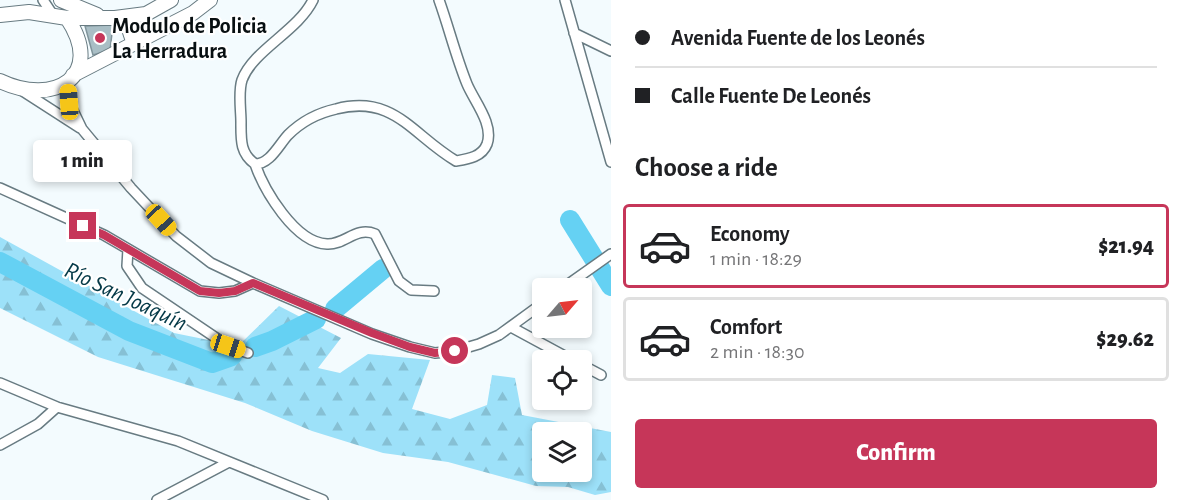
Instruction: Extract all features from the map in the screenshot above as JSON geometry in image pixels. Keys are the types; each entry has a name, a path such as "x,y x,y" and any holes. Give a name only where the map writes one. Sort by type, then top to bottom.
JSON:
{"main road":[{"path":"61,0 104,18"},
{"path":"0,15 29,12 60,16 125,17 146,14 171,0"},
{"path":"0,81 31,91 50,90 193,13 210,0"},
{"path":"60,16 76,34 80,45 81,56 70,79"},
{"path":"125,17 134,44"}],"street":[{"path":"43,0 60,16"},
{"path":"313,0 303,16 248,68 241,83 241,141 247,159 255,164 261,164 271,157 289,135 307,120 353,104 375,106 399,117 441,152 456,161 475,157 486,146 488,133 480,108 468,85 439,0"},
{"path":"565,0 611,162"},
{"path":"574,33 611,51"},
{"path":"70,79 69,102 82,129 131,188 176,236 211,264 372,333 410,347 435,353 455,351 479,344 511,327 532,311"},
{"path":"18,88 82,129"},
{"path":"255,164 269,195 298,230 311,240 327,244 341,241 360,231 375,234 399,281 411,290 434,291"},
{"path":"0,189 104,235 200,291 219,293 235,291 253,283"},
{"path":"128,249 127,266 142,288 228,346 248,353"},
{"path":"577,278 608,256"},
{"path":"511,327 554,350"},
{"path":"592,370 601,375"},
{"path":"0,383 57,406 178,441 323,500"},
{"path":"0,445 38,424 57,406"},
{"path":"157,500 229,462"}],"green space":[{"path":"0,237 174,333 238,346 279,306 341,338 318,368 340,373 368,354 430,360 412,409 450,419 487,405 492,375 515,378 522,415 559,422 532,422 532,482 592,482 592,428 611,432 611,492 595,495 568,487 536,486 448,462 383,453 312,431 245,403 98,357 0,308"}],"building":[{"name":"Modulo de Policia La Herradura","path":"113,25 110,50 93,55 85,26"}],"waterway":[{"name":"Río San Joaquín","path":"570,220 611,286"},
{"name":"Río San Joaquín","path":"0,262 129,331 212,363 232,356"},
{"name":"Río San Joaquín","path":"335,309 383,269"},
{"name":"Río San Joaquín","path":"255,347 316,319"}],"place":[{"name":"Modulo de Policia La Herradura","path":"100,38"}],"route":[{"path":"83,226 104,235 200,291 219,293 235,291 253,283 410,347 435,353 455,351"}]}
